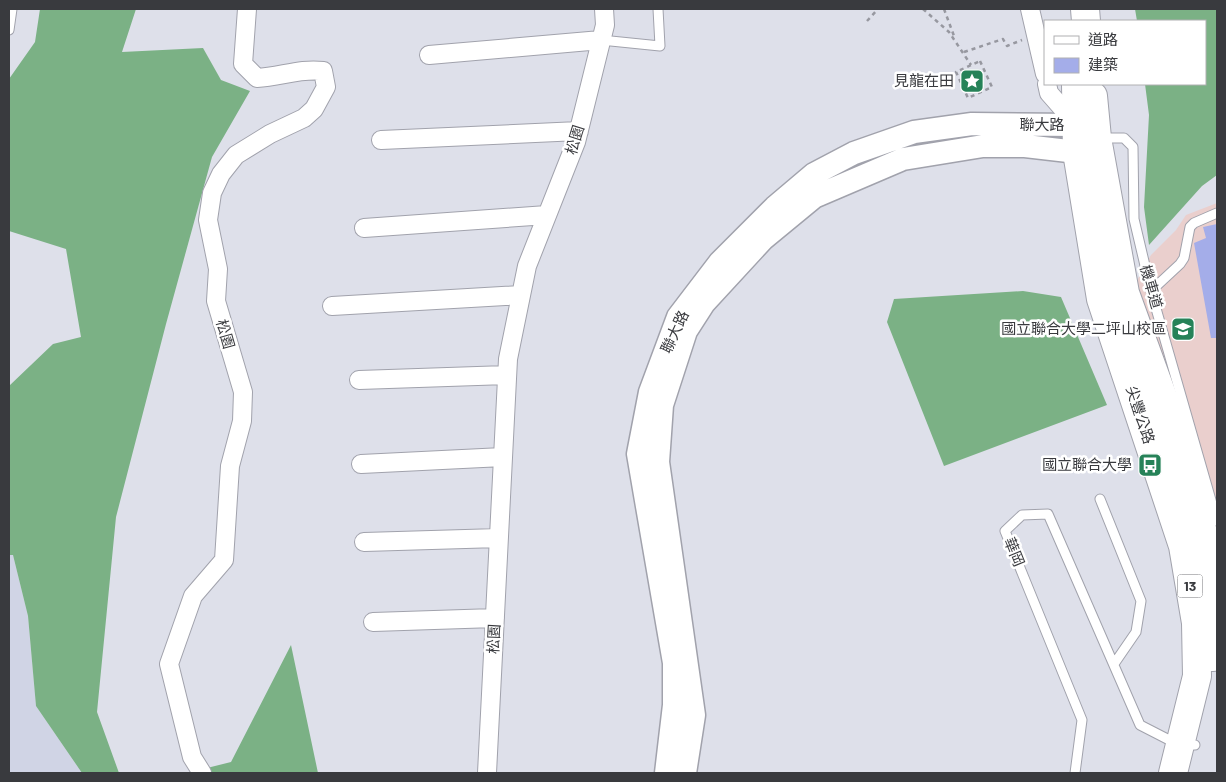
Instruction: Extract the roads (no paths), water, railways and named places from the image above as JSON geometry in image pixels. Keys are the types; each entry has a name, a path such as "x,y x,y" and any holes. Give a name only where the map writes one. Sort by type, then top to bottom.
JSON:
{"main road":[{"name":"尖豐公路","path":"1076,85 1084,138 1101,299 1183,546 1190,584 1196,623 1197,676 1187,745 1189,773"},
{"name":"尖豐公路","path":"1084,138 1092,85"},
{"name":"尖豐公路","path":"1173,773 1187,745"}],"street":[{"name":"松園","path":"202,773 192,757 169,664 193,596 224,560 230,466 242,421 243,392 216,301 218,269 208,220 212,193 220,174 236,155 270,134 304,118 314,109 326,87 323,71 306,69 278,77 256,78 243,64 247,9"},
{"name":"松園","path":"487,773 508,359 527,266 579,131 605,25 604,9"},
{"path":"1030,9 1044,70"},
{"path":"429,54 601,40"},
{"path":"1047,85 1049,93 1084,138"},
{"name":"聯大路","path":"666,773 674,705 674,663 638,454 650,392 678,317 720,262 775,207 814,174 854,153 914,132 972,124 1084,138"},
{"path":"381,140 579,131"},
{"name":"聯大路","path":"685,773 694,715 658,462 662,405 686,331 704,303 763,238 814,197 903,159 983,146 1025,146 1084,138"},
{"path":"364,228 548,215"},
{"path":"332,306 521,295"},
{"path":"359,380 507,375"},
{"path":"361,464 503,457"},
{"path":"364,542 499,538"},
{"path":"373,622 495,618"}],"lane":[{"path":"9,30 12,9"},
{"path":"601,40 660,46 658,9"},
{"name":"機車道","path":"1084,138 1124,138 1133,147 1134,219 1151,291 1217,521"},
{"path":"1151,291 1184,258 1190,227 1194,223 1217,214"},
{"path":"1100,499 1141,601 1136,632 1114,664"},
{"name":"華岡","path":"1076,773 1082,720 1005,531 1022,515 1048,514 1140,725 1187,745"}],"place":[{"name":"見龍在田","path":"972,81"},
{"name":"國立聯合大學二坪山校區","path":"1183,329"},
{"name":"國立聯合大學","path":"1150,465"}]}
